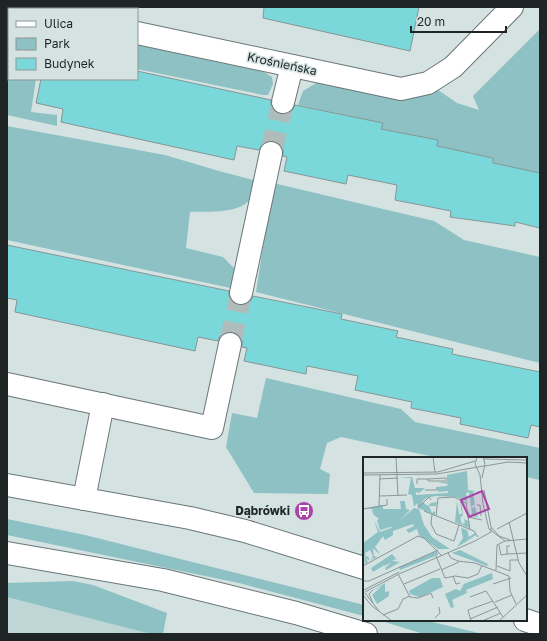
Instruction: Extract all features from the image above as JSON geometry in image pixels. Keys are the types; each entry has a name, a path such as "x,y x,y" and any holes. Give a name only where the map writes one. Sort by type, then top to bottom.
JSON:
{"street":[{"name":"Krośnieńska","path":"138,33 401,89 428,83 453,67 512,7"},
{"path":"284,102 292,66"},
{"path":"242,293 271,153"},
{"path":"7,384 212,428 230,344"},
{"path":"84,499 103,404"},
{"path":"7,485 190,518 244,531 363,568"},
{"path":"7,553 162,580 296,613 366,634"},
{"path":"527,621 540,625"}],"shaded area":[{"path":"7,594 152,634 7,634"}],"green space":[{"path":"540,29 540,173 493,163 493,158 437,146 438,140 381,129 382,123 298,105 303,91 318,82 404,100 432,86 457,103 479,110 473,96"},
{"path":"138,45 264,72 272,77 273,84 268,95 138,69"},
{"path":"8,68 8,80 36,80 31,112 57,115 57,126 7,115"},
{"path":"7,126 165,155 257,181 253,196 248,202 241,206 224,211 190,212 186,248 223,257 236,270 235,289 7,240"},
{"path":"273,183 434,221 464,240 540,257 540,363 256,292"},
{"path":"266,378 401,409 415,422 540,448 540,480 527,477 527,457 434,457 341,437 327,443 320,469 330,474 328,494 254,493 226,447 232,413 257,418"},
{"path":"7,519 85,535 363,605 363,616 239,583 7,535"},
{"path":"73,581 93,585 167,613 163,634 151,634 7,597 7,583"},
{"path":"381,621 428,621 483,634 424,634"}],"building":[{"path":"264,7 419,7 410,51 263,18"},
{"path":"138,71 271,100 271,105 274,111 280,114 286,114 292,111 295,105 383,123 381,129 438,140 437,146 493,158 493,163 540,173 540,228 515,222 515,226 450,217 451,211 395,200 397,185 348,175 346,184 284,171 287,157 283,156 283,149 274,141 267,141 259,150 237,146 234,160 61,122 63,109 36,103 41,80 138,80"},
{"path":"7,245 229,291 229,296 232,302 239,305 244,305 250,302 253,296 342,314 341,319 398,331 396,337 453,349 452,354 540,372 540,427 531,425 528,438 460,424 461,418 411,408 412,402 355,390 358,376 307,366 306,374 244,361 247,348 242,347 242,340 238,334 233,332 226,332 220,336 218,341 198,337 195,351 15,312 17,300 7,298"}],"tunnel":[{"path":"271,153 283,102"},
{"path":"230,344 241,293"}],"place":[{"name":"Dąbrówki","path":"304,511"}]}
